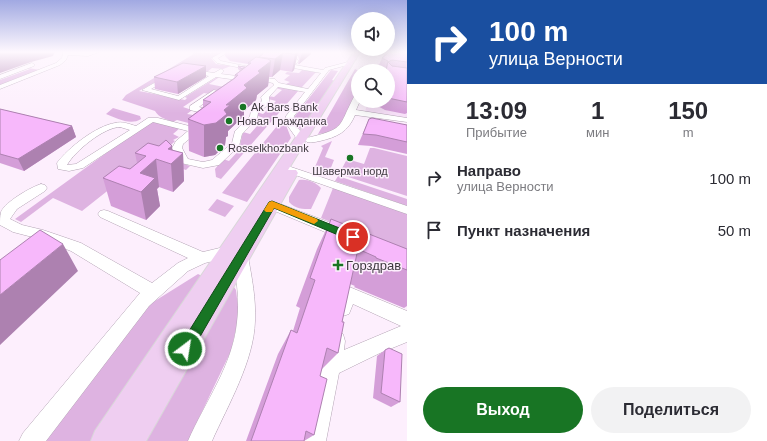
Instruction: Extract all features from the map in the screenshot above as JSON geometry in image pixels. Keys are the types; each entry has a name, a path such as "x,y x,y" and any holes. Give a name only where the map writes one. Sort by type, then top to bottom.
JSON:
{"main road":[{"path":"130,441 234,254 346,73"},
{"path":"105,441 234,254"}],"street":[{"path":"0,77 12,73"},
{"path":"0,87 36,73"},
{"path":"178,73 145,90 179,98 217,73"},
{"path":"196,73 212,73"},
{"path":"201,76 208,73"},
{"path":"222,73 247,78 277,81 310,91"},
{"path":"254,73 232,90 202,120 200,125 177,146 181,156 185,160 203,165 215,163 236,144 238,133 254,117 254,112 266,102 265,97 277,81"},
{"path":"325,73 289,119 305,139 339,132 344,128 354,108"},
{"path":"215,108 195,110 194,106 214,92 232,90"},
{"path":"352,112 407,120"},
{"path":"136,129 126,125 106,127 75,150 62,162 62,166 69,168 79,166 136,129 148,121 154,120 195,130"},
{"path":"287,169 407,210"},
{"path":"41,188 10,208 4,215 3,221 18,229 76,247 141,284 152,293"},
{"path":"266,202 356,238"},
{"path":"104,214 202,258"},
{"path":"50,254 64,243"},
{"path":"32,441 138,307 152,293 183,267 202,258 234,254 247,306 243,342 235,365 200,441"},
{"path":"314,441 332,366 347,293 407,320"},
{"path":"332,366 374,346 407,333"}],"shaded area":[{"path":"20,73 33,73 0,85 0,80"},
{"path":"163,73 173,73 139,91 185,100 187,98 185,97 219,76 221,76 209,84 229,88 233,87 227,94 213,91 209,94 204,93 183,107 192,110 187,114 193,115 198,111 206,113 199,119 196,125 177,120 173,122 161,117 155,111 122,100 126,95"},
{"path":"286,73 315,73 301,88 284,85 290,82 284,80 290,75 285,74"},
{"path":"329,73 337,73 332,80 335,81 302,129 297,128 294,120 295,116"},
{"path":"395,73 407,73 407,122 363,116 366,108 395,108"},
{"path":"351,76 351,103 341,125 332,132 318,134"},
{"path":"278,86 299,90 221,179 216,177 215,169 223,159 229,161 243,146 240,145 243,132 250,134 264,118 258,116 256,112 263,114 276,101 268,99 268,96 274,97 282,90 276,88"},
{"path":"113,108 140,116 141,119 128,122 106,114"},
{"path":"282,120 284,120 291,138 247,202 222,193"},
{"path":"153,121 180,128 173,134 179,137 173,140 175,141 171,145 175,161 190,166 186,170 149,158 82,211 53,198 21,222 15,219 149,122"},
{"path":"332,141 325,157 334,160 330,170 315,167 323,148 321,146"},
{"path":"370,148 407,156 407,196 339,174 347,159 364,164"},
{"path":"338,176 407,199 407,206 335,181"},
{"path":"299,180 311,181 321,188 311,209 302,209 289,202 289,197"},
{"path":"333,188 407,214 407,253 321,218"},
{"path":"217,199 234,206 225,217 208,210"},
{"path":"198,274 202,276 92,441 44,441 150,304"},
{"path":"232,287 236,290 239,315 231,351 188,441 142,441"}],"building":[{"path":"163,73 194,73 177,82 154,77"},
{"path":"238,73 260,73 244,85 247,88 226,105 230,105 224,110 227,114 216,123 204,125 188,119 211,102 203,100 238,75 235,75"},
{"path":"395,73 407,73 407,102 395,99"},
{"path":"0,109 72,126 18,159 0,154"},
{"path":"372,118 407,125 407,142 376,135 363,134 369,119"},
{"path":"166,140 172,146 168,149 183,153 171,164 156,159 140,173 155,178 141,192 103,178 119,166 130,169 146,156 135,153 148,143 159,146"},
{"path":"331,219 407,249 407,270 358,249 342,322 344,322 338,353 327,348 320,376 327,379 314,435 306,431 304,441 251,441 291,330 297,333 315,280 310,278"},
{"path":"40,230 63,244 0,295 0,260"},
{"path":"389,348 402,354 400,402 381,393 385,350"}],"slow traffic":[{"path":"269,210 272,204 314,221"}],"place":[{"name":"Ak Bars Bank","path":"243,107"},
{"name":"Новая Гражданка","path":"229,121"},
{"name":"Rosselkhozbank","path":"220,148"},
{"name":"Шаверма норд","path":"350,158"},
{"name":"Горздрав","path":"338,265"}],"route":[{"path":"185,349 272,204 353,237"}]}
